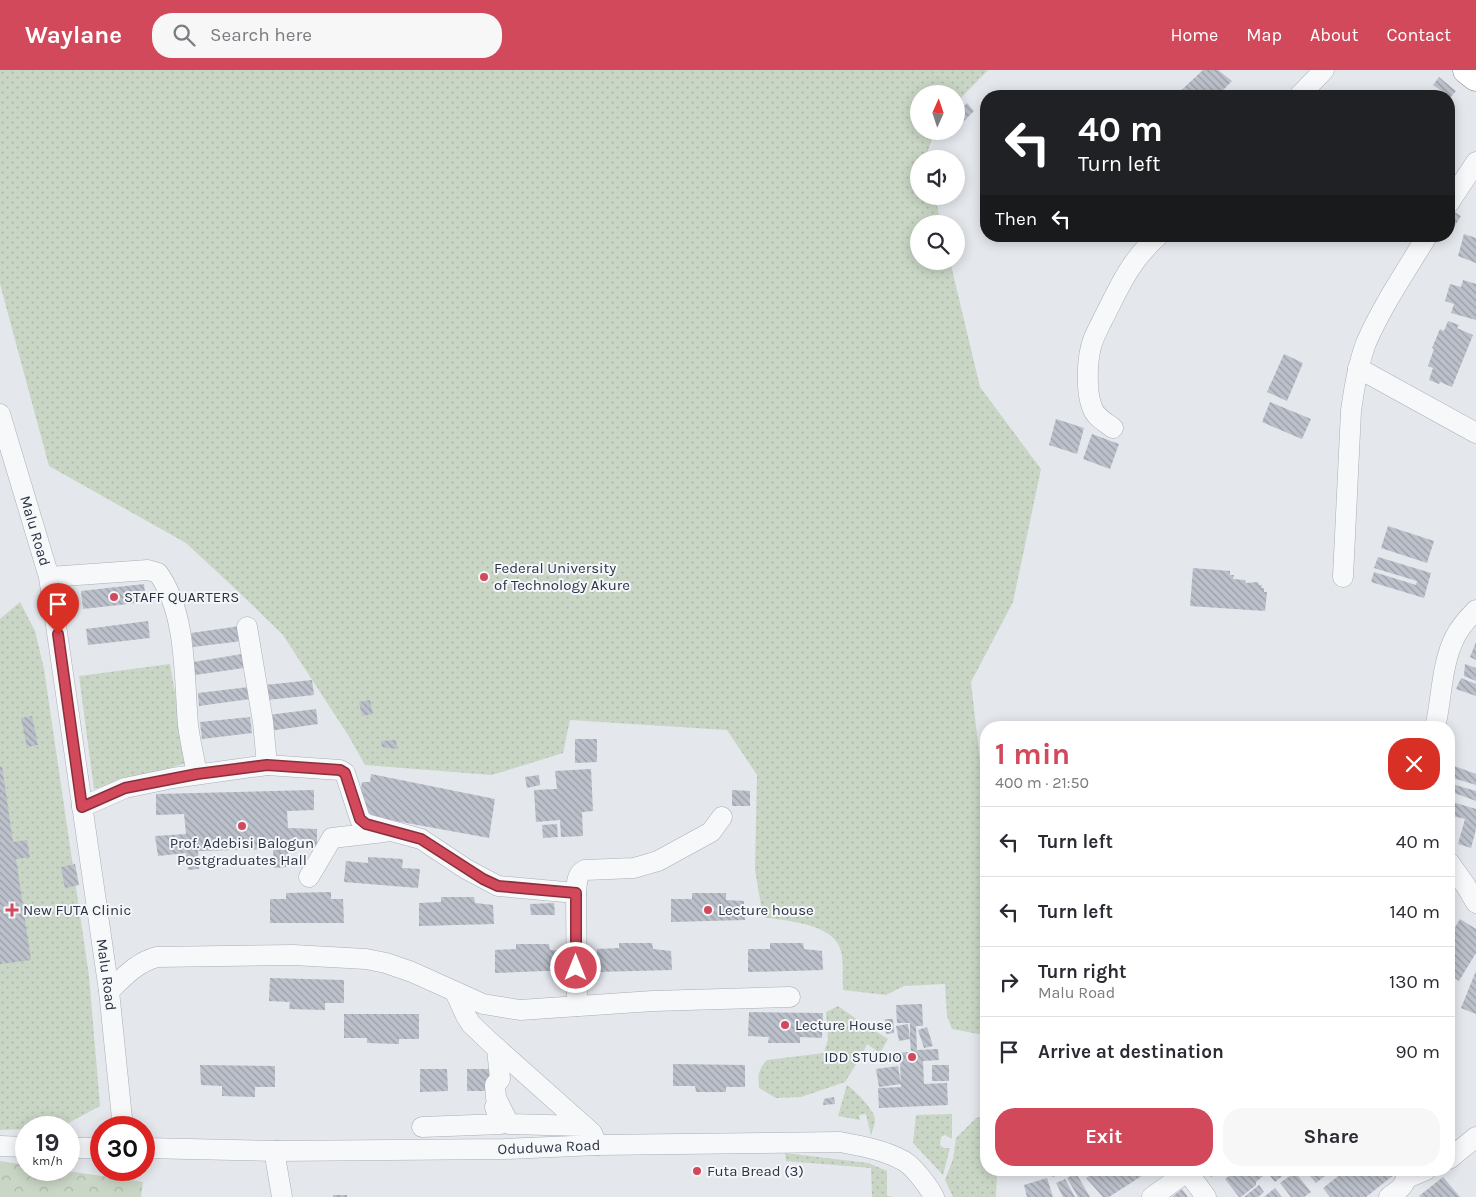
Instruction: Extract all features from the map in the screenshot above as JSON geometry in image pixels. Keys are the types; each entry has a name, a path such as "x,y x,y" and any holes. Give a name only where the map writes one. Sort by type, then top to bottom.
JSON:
{"highway":[{"path":"1467,70 1476,78"}],"street":[{"path":"1305,90 1324,70"},
{"path":"1455,194 1476,162"},
{"path":"1113,428 1097,416 1092,408 1088,385 1090,347 1121,281 1133,261 1152,242"},
{"path":"1343,577 1351,411 1358,368 1378,318 1423,242"},
{"path":"1358,368 1476,434"},
{"name":"Malu Road","path":"0,414 49,577 109,990 122,1116"},
{"path":"49,577 148,570 158,573 167,584 179,626 184,659 188,727 197,774"},
{"path":"1436,721 1446,663 1455,638 1462,626 1476,610"},
{"path":"247,627 263,722 267,765"},
{"path":"82,807 125,788 197,774 267,765 340,770 345,773 360,819 366,824 421,839 483,879 498,886 576,893"},
{"path":"577,1006 576,893 580,872 585,870 634,868 658,861 711,832 722,817"},
{"path":"309,878 332,838 393,831"},
{"path":"1455,870 1476,903"},
{"path":"109,990 141,963 157,956 292,955 366,959 386,963 412,972 483,1004 520,1010 653,1001 790,997"},
{"path":"455,992 466,1016 497,1048 592,1133 597,1145"},
{"path":"422,1127 501,1124 495,1110 495,1085 500,1079 497,1048"},
{"path":"496,1098 509,1124 584,1126"},
{"path":"1455,1154 1476,1137"},
{"name":"Oduduwa Road","path":"155,1148 278,1151 505,1149 597,1145 840,1142 873,1148 906,1162 934,1197"},
{"path":"0,1146 15,1147"},
{"path":"278,1151 276,1162 282,1197"},
{"path":"1152,1197 1179,1176"},
{"path":"1190,1176 1206,1197"},
{"path":"1389,1197 1405,1185 1407,1176"}],"green space":[{"path":"0,70 988,70 965,94 965,85 910,85 910,140 932,140 928,150 910,150 910,205 937,205 939,215 910,215 910,270 952,270 980,387 1041,469 1013,602 971,682 980,761 980,1034 952,1029 947,1016 945,984 904,986 886,995 843,990 841,951 837,942 829,934 808,925 763,917 755,870 757,775 727,730 570,720 563,753 492,775 365,765 348,735 283,635 244,597 186,543 49,466 0,284"},
{"path":"20,602 35,631 44,669 89,976 100,1106 80,1117 15,1116 15,1129 0,1130 0,619"},
{"path":"170,664 187,763 94,789 79,676"},
{"path":"838,1006 888,1039 880,1053 867,1044 845,1082 801,1097 776,1098 759,1088 759,1073 767,1060 824,1053 828,1039 826,1012"},
{"path":"847,1085 872,1111 875,1122 871,1136 866,1114 859,1115 860,1120 838,1116"},
{"path":"952,1114 952,1139 945,1135 941,1137 940,1145 944,1148 950,1148 943,1175 913,1143 916,1115"},
{"path":"980,1117 980,1176 997,1176 996,1197 953,1197 945,1180 953,1159 956,1138 976,1118"},
{"path":"785,1153 868,1163 887,1171 887,1196 894,1197 872,1197 871,1168 786,1161"},
{"path":"0,1161 15,1163 15,1181 80,1181 80,1173 90,1174 90,1181 143,1182 141,1197 0,1197"}],"building":[{"path":"1203,70 1218,70 1232,81 1223,90 1181,90"},
{"path":"1439,77 1455,90 1440,90 1433,85"},
{"path":"967,103 974,111 965,120 965,105"},
{"path":"1455,212 1461,216 1455,226"},
{"path":"1464,234 1476,238 1476,263 1458,256"},
{"path":"1463,280 1476,284 1476,320 1451,313 1454,304 1445,301 1450,284 1461,287"},
{"path":"1448,321 1459,325 1457,328 1473,335 1452,387 1429,380 1433,368 1428,366 1434,349 1432,348 1440,329 1444,331"},
{"path":"1284,354 1303,363 1287,401 1267,392"},
{"path":"1270,402 1311,419 1302,439 1262,422"},
{"path":"1056,419 1084,428 1077,454 1049,445"},
{"path":"1092,434 1119,444 1110,469 1083,459"},
{"path":"1388,526 1434,541 1427,563 1381,548"},
{"path":"1378,557 1431,573 1424,598 1371,582 1374,572 1416,585 1417,581 1374,568"},
{"path":"1193,568 1230,571 1230,575 1234,575 1233,579 1245,580 1246,583 1258,582 1259,585 1262,585 1261,588 1264,588 1264,592 1267,592 1265,611 1190,606"},
{"name":"STAFF QUARTERS","path":"144,584 146,602 83,609 81,591"},
{"name":"STAFF QUARTERS","path":"148,621 150,638 88,645 86,629"},
{"name":"STAFF QUARTERS","path":"240,626 242,641 193,647 191,633"},
{"path":"1476,642 1476,660 1470,657"},
{"path":"242,654 244,668 195,675 193,662"},
{"path":"1465,664 1476,668 1476,681 1464,676"},
{"path":"1461,678 1476,684 1476,696 1456,689"},
{"path":"312,680 314,695 267,700 265,685"},
{"path":"249,687 250,699 199,706 198,693"},
{"path":"370,700 373,714 362,716 359,702"},
{"path":"316,709 318,724 269,731 268,715"},
{"path":"32,716 38,745 27,747 21,718"},
{"path":"250,717 252,733 202,739 200,722"},
{"path":"575,739 597,739 597,762 575,763"},
{"path":"396,740 397,749 382,747 381,741"},
{"name":"New FUTA Clinic","path":"2,766 13,842 27,840 30,857 16,859 31,960 0,964 0,767"},
{"path":"1455,766 1476,774 1476,785 1455,779"},
{"path":"591,769 593,811 582,812 583,836 561,837 560,820 536,822 534,790 557,789 555,771"},
{"path":"371,774 495,799 489,838 363,815 365,803 359,802 362,782 370,782"},
{"path":"539,775 540,785 527,788 525,777"},
{"path":"1455,785 1476,791 1476,801 1455,793"},
{"path":"314,790 314,810 287,811 288,828 317,829 317,850 288,849 287,867 274,868 273,849 198,851 199,869 188,870 186,853 158,856 155,836 186,834 184,814 156,815 156,794"},
{"path":"732,790 750,791 750,806 732,806"},
{"path":"1455,803 1476,809 1476,829 1471,848 1458,844 1465,819 1455,816"},
{"path":"557,824 558,837 543,838 542,825"},
{"path":"368,857 403,859 402,868 420,869 418,888 344,882 346,861 368,863"},
{"path":"75,864 79,885 65,888 61,867"},
{"path":"331,892 331,899 343,899 344,923 270,923 270,899 286,899 286,893"},
{"name":"Lecture house","path":"692,893 726,893 726,900 744,901 745,920 671,922 671,899 692,899"},
{"path":"441,897 474,897 475,903 493,905 494,924 419,926 419,903 441,902"},
{"path":"554,903 555,915 531,915 530,904"},
{"path":"1460,919 1476,929 1476,953 1459,981 1455,978 1455,927"},
{"path":"619,943 652,943 653,949 671,951 672,970 597,972 597,949 619,948"},
{"name":"Lecture House","path":"770,943 803,943 804,949 822,951 823,970 748,972 748,949 770,949"},
{"path":"516,944 549,944 550,950 568,951 569,970 495,973 495,950 516,949"},
{"path":"1476,971 1476,1014 1461,1008"},
{"path":"270,978 344,980 344,1003 325,1003 325,1010 289,1009 290,1002 269,1001"},
{"name":"IDD STUDIO","path":"922,1004 923,1026 916,1026 917,1050 938,1049 939,1060 923,1061 924,1084 947,1083 948,1105 879,1108 878,1088 901,1087 900,1061 885,1062 885,1053 911,1052 910,1023 897,1023 896,1005"},
{"name":"Lecture House","path":"749,1012 823,1013 822,1038 800,1037 800,1043 768,1043 769,1037 748,1036"},
{"path":"344,1014 419,1014 419,1039 399,1039 399,1044 367,1043 367,1038 344,1038"},
{"path":"885,1019 893,1019 894,1033 886,1034"},
{"path":"908,1024 910,1039 899,1041 896,1026"},
{"path":"927,1027 933,1046 924,1048 918,1030"},
{"path":"673,1064 745,1065 745,1087 726,1087 726,1092 696,1092 695,1086 673,1086"},
{"path":"200,1065 275,1066 275,1087 255,1087 255,1097 222,1096 222,1086 201,1085"},
{"path":"932,1065 949,1065 949,1081 932,1081"},
{"path":"898,1066 901,1084 879,1087 876,1069"},
{"path":"420,1069 447,1069 448,1091 420,1092"},
{"path":"467,1069 496,1069 496,1091 467,1091"},
{"path":"834,1097 835,1104 823,1105 824,1099"},
{"path":"1078,1176 1090,1197 1078,1197 1067,1178"},
{"path":"1089,1176 1142,1176 1109,1197 1103,1197 1086,1178"},
{"path":"1229,1176 1263,1176 1256,1182 1256,1185 1241,1197 1225,1179"},
{"path":"1270,1176 1282,1176 1275,1182"},
{"path":"1290,1176 1298,1176 1311,1192 1304,1197 1291,1197 1280,1183"},
{"path":"1310,1176 1325,1176 1316,1183"},
{"path":"1338,1176 1392,1176 1366,1197 1330,1197 1323,1188"},
{"path":"1443,1177 1460,1197 1419,1196"},
{"path":"1047,1178 1053,1197 1027,1197 1024,1185"},
{"path":"1065,1179 1075,1197 1063,1197 1056,1183"},
{"path":"1259,1185 1264,1192 1258,1197 1244,1197"},
{"path":"1275,1188 1282,1197 1264,1197"},
{"path":"1182,1189 1188,1197 1172,1197"},
{"path":"333,1195 347,1195 347,1197 333,1197"}],"place":[{"name":"Federal University of Technology Akure","path":"484,577"},
{"name":"STAFF QUARTERS","path":"114,597"},
{"name":"Prof. Adebisi Balogun Postgraduates Hall","path":"242,826"},
{"name":"New FUTA Clinic","path":"12,910"},
{"name":"Lecture house","path":"708,910"},
{"name":"Lecture House","path":"785,1025"},
{"name":"IDD STUDIO","path":"912,1057"},
{"name":"Futa Bread (3)","path":"697,1171"}],"route":[{"path":"58,634 82,807 125,788 197,774 267,765 340,770 345,773 360,819 366,824 421,839 466,869 498,886 576,893 576,968"}]}
